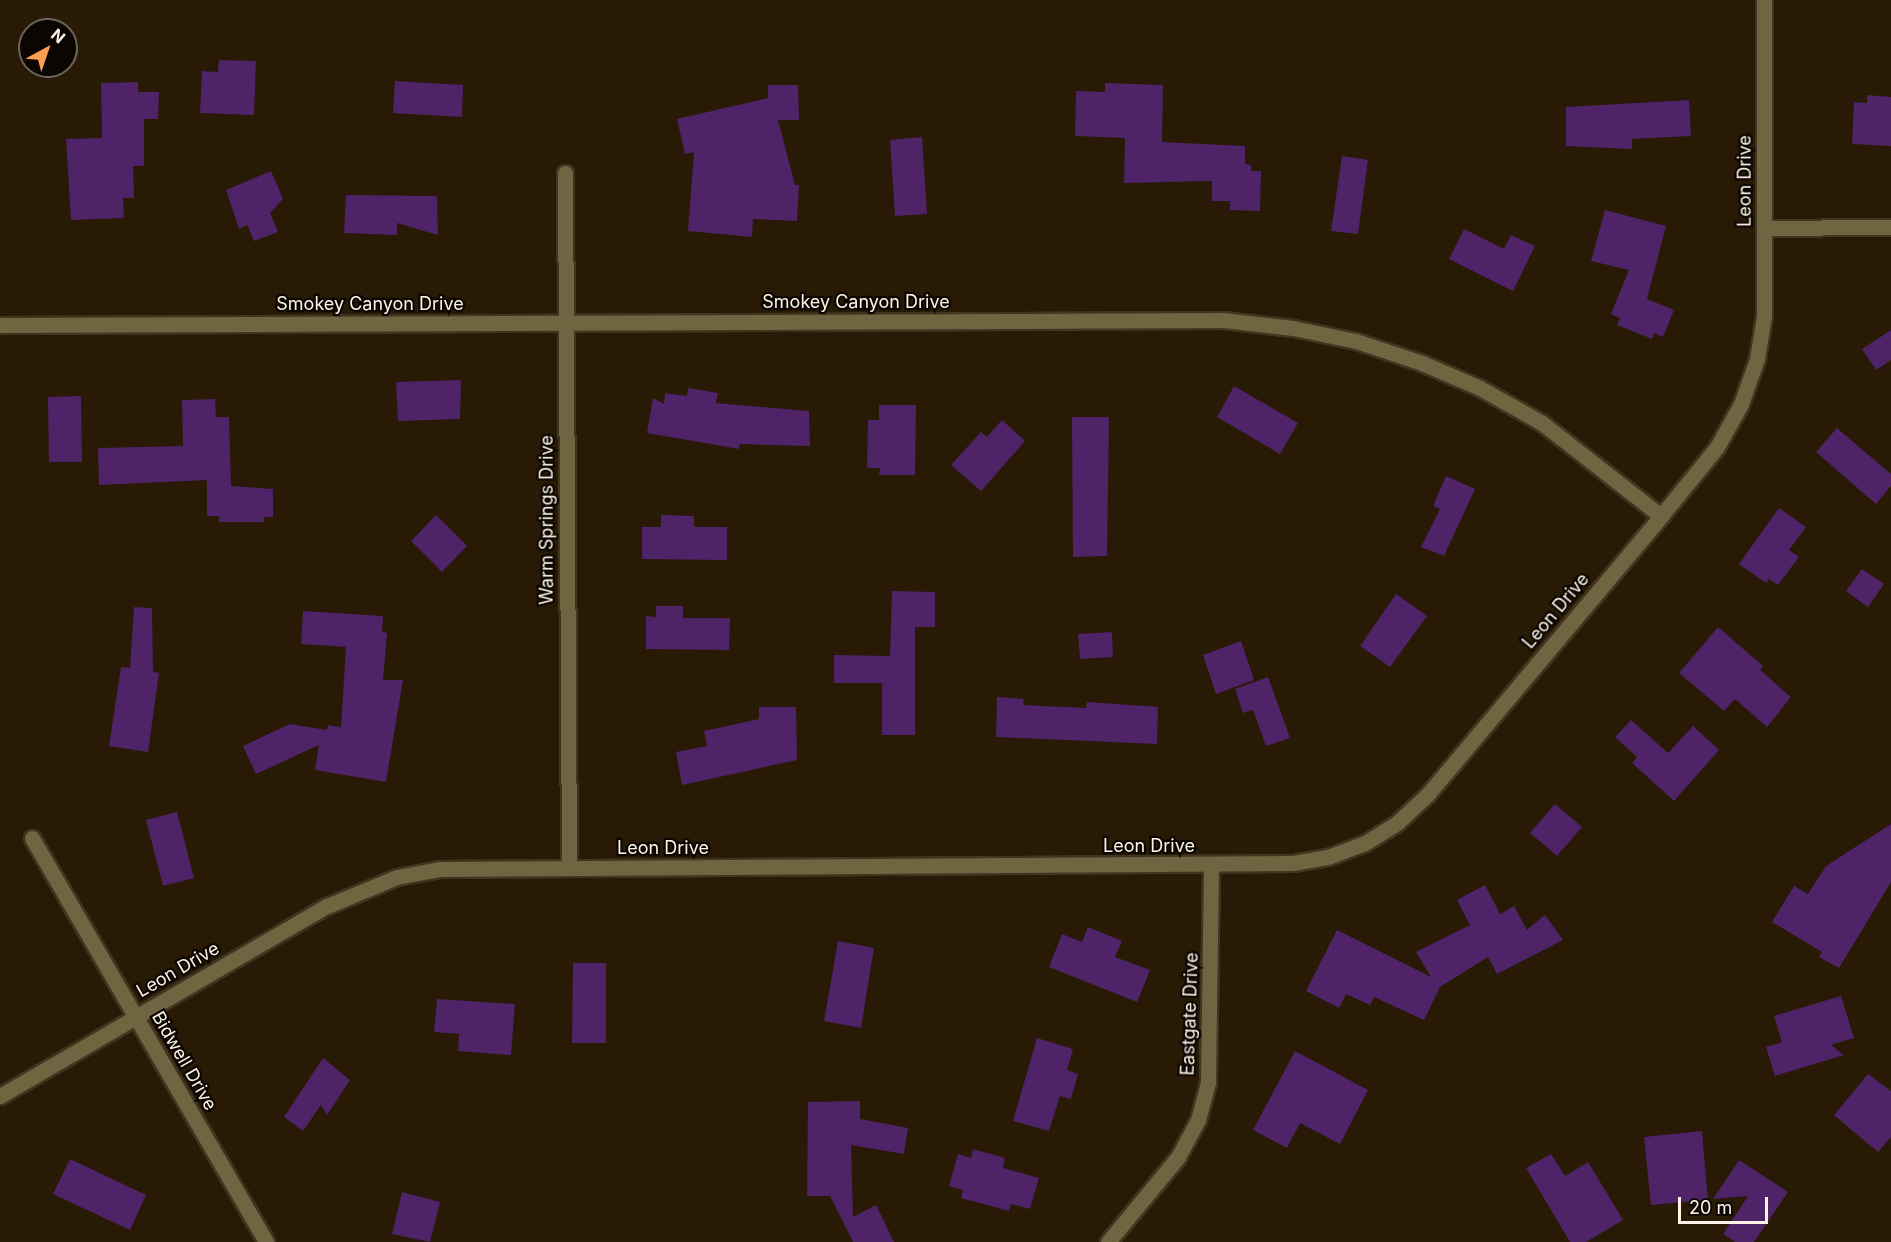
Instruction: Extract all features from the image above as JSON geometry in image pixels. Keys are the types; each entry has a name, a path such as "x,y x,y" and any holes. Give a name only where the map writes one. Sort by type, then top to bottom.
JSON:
{"street":[{"name":"Leon Drive","path":"0,1096 357,891 397,877 440,869 1293,864 1328,857 1365,843 1398,822 1428,794 1717,447 1742,404 1757,359 1764,316 1764,0"},
{"name":"Warm Springs Drive","path":"565,173 568,868"},
{"path":"1765,228 1891,227"},
{"name":"Smokey Canyon Drive","path":"0,325 1223,320 1293,328 1356,341 1422,363 1480,388 1542,423 1660,516"},
{"name":"Bidwell Drive","path":"32,838 266,1242"},
{"name":"Eastgate Drive","path":"1108,1242 1178,1157 1198,1120 1208,1082 1211,865"}],"building":[{"path":"219,60 256,61 254,115 200,113 202,71 218,72"},
{"path":"395,81 463,85 462,117 393,113"},
{"path":"138,82 138,92 159,92 158,119 144,119 144,166 133,166 134,198 123,198 124,218 71,220 66,139 102,138 101,83"},
{"path":"1105,83 1163,85 1162,142 1245,146 1245,164 1251,165 1251,171 1261,171 1260,211 1230,210 1230,201 1212,201 1212,181 1124,183 1125,138 1075,136 1076,91 1105,92"},
{"path":"768,85 798,85 799,120 778,120 795,185 799,185 797,221 753,219 752,237 688,231 694,152 685,154 677,119 768,98"},
{"path":"1867,95 1891,97 1891,146 1852,144 1854,102 1867,103"},
{"path":"1689,100 1691,136 1632,139 1632,149 1566,146 1566,107"},
{"path":"922,137 927,214 895,216 890,140"},
{"path":"1342,156 1368,160 1358,234 1331,231"},
{"path":"271,171 283,199 270,213 278,232 254,241 247,225 239,229 226,190"},
{"path":"346,195 437,196 438,235 397,223 397,235 344,233"},
{"path":"1605,210 1666,226 1647,299 1674,310 1663,337 1654,333 1652,339 1617,325 1620,318 1611,314 1629,270 1591,261"},
{"path":"1464,229 1504,249 1511,235 1535,246 1513,291 1449,259"},
{"path":"1891,330 1891,360 1876,370 1862,349"},
{"path":"461,380 460,419 398,421 396,382"},
{"path":"1234,386 1298,423 1280,454 1217,417"},
{"path":"688,388 718,393 716,403 809,411 810,446 740,444 739,449 647,433 653,398 664,404 665,393 687,396"},
{"path":"81,396 82,462 49,462 48,397"},
{"path":"215,399 216,417 229,417 231,486 273,489 273,517 264,517 264,522 219,522 219,516 207,516 207,480 99,485 98,448 183,446 182,400"},
{"path":"879,405 916,405 915,475 879,475 880,468 867,468 868,420 879,420"},
{"path":"1072,417 1109,417 1107,556 1073,557"},
{"path":"1002,420 1025,441 981,491 951,465 981,432 987,437"},
{"path":"1837,428 1891,474 1891,486 1876,504 1816,452"},
{"path":"1446,476 1475,489 1444,556 1421,547 1440,509 1433,506"},
{"path":"1779,508 1806,527 1789,550 1799,557 1778,585 1769,579 1766,583 1739,564"},
{"path":"436,515 467,546 442,572 411,541"},
{"path":"661,515 694,516 694,527 727,527 727,560 642,559 642,527 661,527"},
{"path":"1862,569 1884,584 1868,607 1846,591"},
{"path":"892,591 935,592 935,627 915,627 915,735 882,735 882,683 834,683 834,655 890,656"},
{"path":"1396,594 1427,616 1390,667 1360,646"},
{"path":"656,606 683,606 683,618 730,618 729,650 646,649 646,616 656,617"},
{"path":"134,607 152,608 153,672 159,673 148,752 109,746 121,667 130,668"},
{"path":"303,611 383,616 382,632 387,633 383,680 403,680 386,782 315,770 319,745 256,774 243,746 290,724 327,730 328,725 341,727 346,647 301,644"},
{"path":"1718,627 1763,666 1760,670 1791,697 1767,727 1735,699 1724,711 1679,673"},
{"path":"1112,632 1113,657 1080,659 1078,634"},
{"path":"1241,641 1254,680 1216,694 1203,655"},
{"path":"1268,677 1290,738 1266,746 1253,710 1243,713 1235,689"},
{"path":"997,697 1024,699 1023,705 1086,708 1087,702 1158,707 1157,744 996,737"},
{"path":"759,707 796,707 797,760 682,785 676,752 707,746 704,731 759,719"},
{"path":"1631,720 1668,753 1693,726 1719,750 1674,801 1632,763 1637,757 1615,737"},
{"path":"1555,804 1582,827 1557,856 1530,833"},
{"path":"177,812 194,878 163,886 146,820"},
{"path":"1891,824 1891,882 1839,968 1819,957 1822,952 1772,922 1794,886 1808,894 1826,866"},
{"path":"1485,885 1500,914 1514,906 1527,930 1545,915 1563,940 1497,974 1488,957 1440,987 1424,1020 1374,997 1370,1005 1346,994 1339,1008 1306,991 1337,930 1431,977 1416,952 1470,925 1457,900"},
{"path":"1088,927 1122,941 1115,957 1150,970 1137,1002 1049,967 1062,934 1082,942"},
{"path":"838,941 874,948 861,1028 824,1021"},
{"path":"573,963 606,963 606,1043 572,1043"},
{"path":"1841,996 1854,1038 1831,1045 1844,1055 1775,1076 1766,1047 1782,1042 1774,1016"},
{"path":"437,999 515,1004 511,1055 458,1051 459,1034 434,1032"},
{"path":"1037,1038 1073,1049 1067,1070 1078,1074 1071,1099 1060,1096 1049,1131 1013,1121"},
{"path":"1295,1051 1368,1090 1340,1144 1300,1123 1287,1148 1253,1130"},
{"path":"323,1058 350,1080 327,1115 321,1105 303,1131 284,1117"},
{"path":"1868,1074 1891,1091 1891,1137 1878,1152 1834,1115"},
{"path":"860,1101 860,1119 908,1128 904,1154 851,1145 853,1217 876,1205 894,1242 853,1242 830,1196 807,1196 808,1102"},
{"path":"1702,1131 1708,1200 1651,1205 1644,1137"},
{"path":"973,1149 1005,1158 1003,1168 1039,1178 1030,1209 1011,1204 1009,1211 961,1198 963,1190 949,1186 958,1154 971,1158"},
{"path":"1551,1154 1565,1176 1588,1162 1623,1220 1586,1242 1570,1242 1526,1168"},
{"path":"70,1159 146,1195 130,1230 53,1194"},
{"path":"1739,1160 1788,1192 1754,1242 1735,1242 1723,1234 1748,1196 1713,1199"},
{"path":"402,1192 440,1202 430,1242 392,1234"}]}
